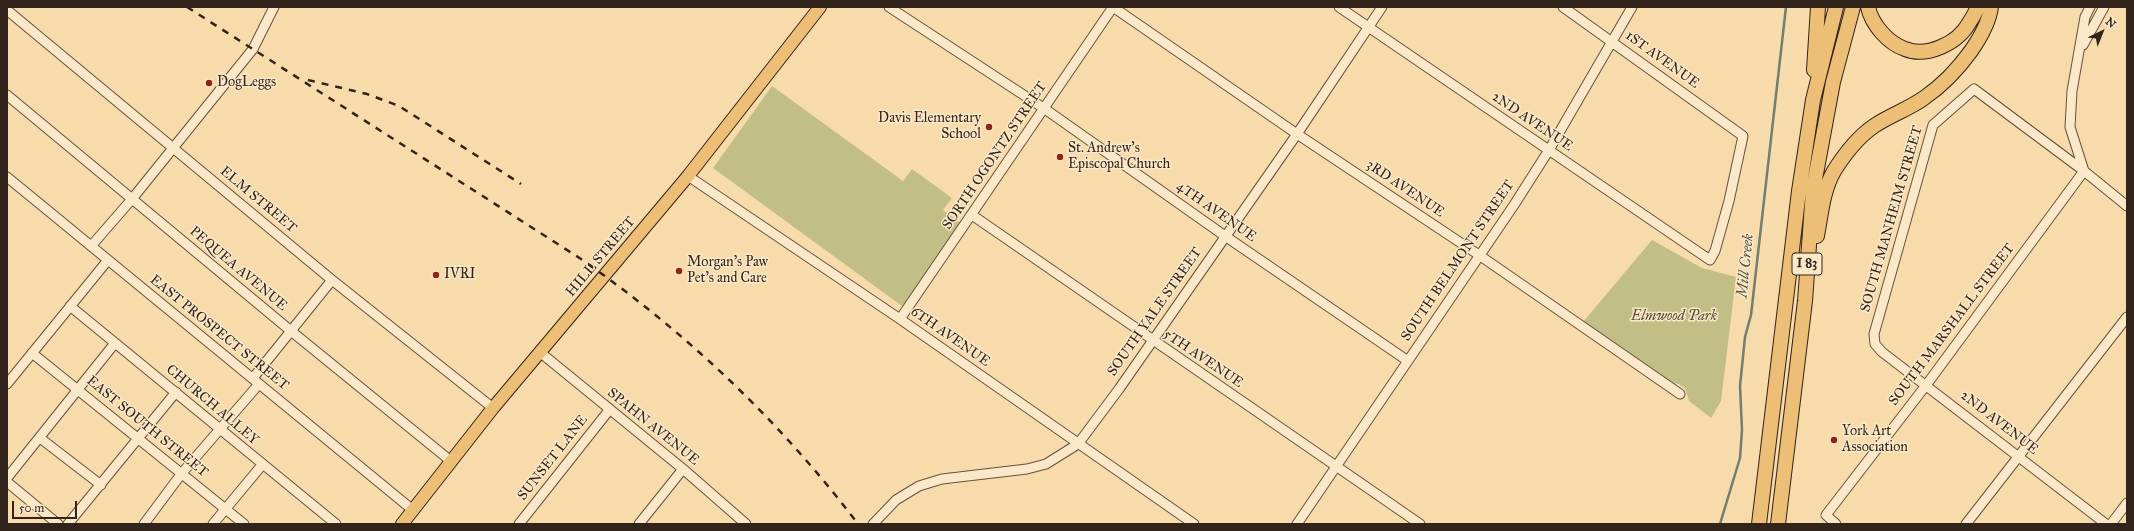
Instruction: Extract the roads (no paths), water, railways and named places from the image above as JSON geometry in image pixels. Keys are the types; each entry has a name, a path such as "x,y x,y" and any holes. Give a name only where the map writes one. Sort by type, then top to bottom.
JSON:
{"highway":[{"path":"1810,122 1818,7"},
{"name":"I 83","path":"1760,524 1799,190 1813,100 1836,7"},
{"name":"I 83","path":"1778,524 1805,301 1813,190 1833,82 1853,7"},
{"path":"1868,7 1879,29 1894,44 1907,50 1925,50 1938,49 1965,30 1977,7"},
{"path":"1805,301 1826,189 1833,172 1856,142 1874,126 1924,98 1944,83 1976,44 1985,28 1991,7"}],"main road":[{"name":"HILL STREET","path":"403,524 494,408 688,176 820,7"}],"street":[{"path":"92,245 132,199 172,147 253,49 274,7"},
{"name":"4TH AVENUE","path":"889,7 1045,109 1225,236 1408,361"},
{"name":"SORTH OGONTZ STREET","path":"900,320 1113,7"},
{"name":"3RD AVENUE","path":"1113,7 1297,134 1479,255 1680,394"},
{"name":"2ND AVENUE","path":"1339,7 1710,260"},
{"name":"SOUTH YALE STREET","path":"873,524 896,500 919,486 942,479 1027,469 1046,464 1078,444 1297,134 1367,27 1382,7"},
{"name":"1ST AVENUE","path":"1563,7 1743,136 1727,208 1715,251 1710,260"},
{"name":"SOUTH BELMONT STREET","path":"1297,524 1549,150 1632,7"},
{"path":"2090,7 2085,17 2072,91 2070,127 2084,171 2127,206"},
{"path":"2079,54 2104,7"},
{"path":"7,24 10,13"},
{"name":"ELM STREET","path":"10,13 332,280 494,408"},
{"name":"SOUTH MANHEIM STREET","path":"1875,344 1874,334 1933,125 1974,89 2084,171"},
{"name":"PEQUEA AVENUE","path":"7,95 291,331 452,462"},
{"name":"SOUTH MARSHALL STREET","path":"1836,524 1826,515 1926,384 2084,171"},
{"name":"6TH AVENUE","path":"688,176 900,320 1194,524"},
{"name":"EAST PROSPECT STREET","path":"7,177 92,245 108,260 414,511"},
{"name":"5TH AVENUE","path":"972,215 1152,341 1420,524"},
{"path":"7,384 108,260"},
{"path":"148,523 182,473 220,430 291,331 332,280"},
{"name":"CHURCH ALLEY","path":"70,306 176,392 262,465 336,524"},
{"path":"1966,524 2127,317"},
{"path":"7,478 115,343"},
{"name":"2ND AVENUE","path":"1875,344 1882,352 1926,384 2106,524"},
{"name":"EAST SOUTH STREET","path":"32,353 244,524"},
{"name":"SPAHN AVENUE","path":"541,353 683,469 746,524"},
{"path":"68,524 176,392"},
{"name":"SUNSET LANE","path":"519,524 610,409"},
{"path":"40,438 101,485"},
{"path":"214,524 262,465"},
{"path":"639,524 683,469"},
{"path":"7,482 58,524"},
{"path":"2111,524 2127,503"}],"waterway":[{"name":"Mill Creek","path":"1720,524 1740,458 1742,430 1740,386 1745,337 1751,315 1786,7"}],"railway":[{"path":"187,7 578,257 618,285 693,347 763,413 828,486 858,524"},
{"path":"308,80 367,94 399,106 521,184"}],"place":[{"name":"DogLeggs","path":"209,83"},
{"name":"Davis Elementary School","path":"989,127"},
{"name":"St. Andrew's Episcopal Church","path":"1060,157"},
{"name":"Morgan's Paw Pet's and Care","path":"679,271"},
{"name":"IVRI","path":"436,275"},
{"name":"York Art Association","path":"1834,440"}],"park label":[{"name":"Elmwood Park","path":"1674,317"}]}
